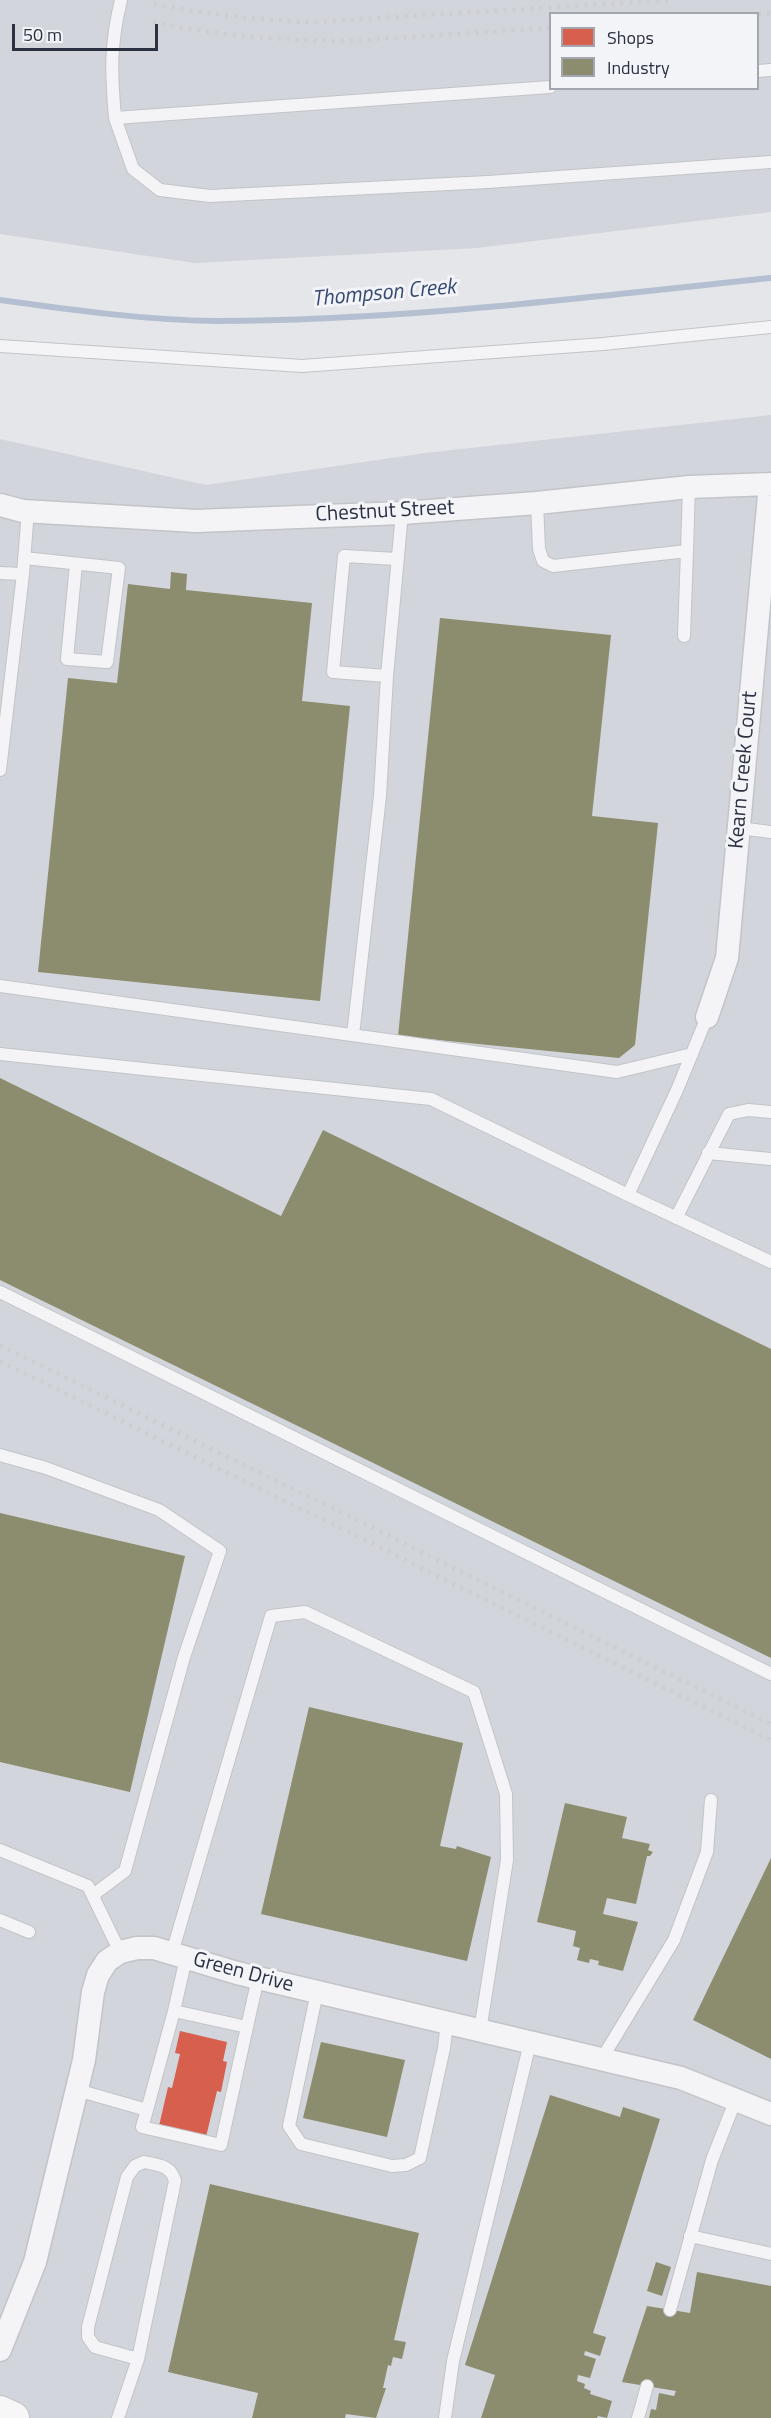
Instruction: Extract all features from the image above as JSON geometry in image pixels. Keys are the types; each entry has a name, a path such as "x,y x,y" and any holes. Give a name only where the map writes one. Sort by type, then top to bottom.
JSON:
{"main road":[{"path":"0,2412 13,2418"}],"street":[{"name":"Chestnut Street","path":"0,505 28,510 196,521 402,513 537,503 689,487 770,484"},
{"name":"Kearn Creek Court","path":"707,1017 728,958 770,484"},
{"name":"Green Drive","path":"120,1952 137,1948 154,1948 258,1978 681,2078 771,2114"},
{"path":"0,2350 36,2262 88,2041 93,1992 98,1975 107,1961 120,1952"}],"lane":[{"path":"121,0 113,35 111,59 115,118 133,169 160,190 210,196 488,182 771,162"},
{"path":"115,118 549,87"},
{"path":"0,346 302,366 603,344 771,327"},
{"path":"684,636 689,487"},
{"path":"537,503 539,549 543,561 553,566 687,550"},
{"path":"0,770 6,661 23,574 28,510"},
{"path":"353,1035 380,796 387,676 402,513"},
{"path":"387,676 333,672 344,556 397,559"},
{"path":"24,558 118,568 107,662 67,659 76,564"},
{"path":"0,573 23,574"},
{"path":"739,828 771,832"},
{"path":"0,986 617,1072 692,1054"},
{"path":"628,1195 707,1017"},
{"path":"0,1054 431,1099 675,1218 771,1262"},
{"path":"675,1218 729,1114 748,1110 771,1112"},
{"path":"708,1153 771,1159"},
{"path":"0,1292 771,1674"},
{"path":"0,1455 46,1468 159,1510 220,1551 184,1657 125,1871 93,1895"},
{"path":"258,1978 221,2145 142,2127 174,2011 179,1955 271,1616 305,1612 474,1692 506,1794 507,1860 480,2031"},
{"path":"601,2060 674,1940 707,1852 711,1800"},
{"path":"0,1850 88,1886 120,1952"},
{"path":"0,1920 28,1932"},
{"path":"317,1992 289,2126 301,2144 392,2166 406,2165 420,2158 444,2048 447,2023"},
{"path":"174,2011 247,2027"},
{"path":"445,2418 453,2361 530,2043"},
{"path":"77,2090 147,2110"},
{"path":"670,2310 712,2160 736,2099"},
{"path":"118,2418 138,2359 175,2181 173,2172 166,2167 144,2162 135,2166 127,2177 88,2327 88,2337 95,2347 138,2359"},
{"path":"690,2236 771,2254"},
{"path":"638,2418 647,2386"}],"shaded area":[{"path":"0,0 771,0 771,212 477,248 195,263 0,234"},
{"path":"771,415 771,2418 0,2418 0,439 206,485 425,453"}],"building: Shops":[{"path":"180,2031 227,2042 223,2061 227,2062 221,2092 217,2091 206,2137 159,2126 168,2087 172,2088 180,2054 175,2053"}],"building: Industry":[{"path":"171,572 187,574 186,590 312,603 302,701 350,706 320,1001 38,972 68,678 117,683 128,584 170,589"},
{"path":"440,618 611,635 592,816 658,823 635,1045 619,1058 398,1036"},
{"path":"0,1078 281,1216 323,1130 771,1349 771,1658 0,1280"},
{"path":"0,1513 185,1556 130,1792 0,1762"},
{"path":"309,1707 463,1743 440,1846 456,1849 457,1846 491,1857 467,1961 261,1914"},
{"path":"565,1803 627,1817 622,1838 650,1844 648,1850 653,1852 647,1856 636,1904 607,1898 603,1914 638,1922 623,1971 598,1965 599,1961 590,1959 589,1963 577,1960 580,1948 573,1946 576,1931 537,1922"},
{"path":"771,1858 771,2059 693,2020"},
{"path":"321,2042 405,2060 387,2137 303,2118"},
{"path":"550,2095 620,2117 623,2107 660,2119 593,2333 606,2337 600,2356 585,2351 584,2355 596,2359 590,2378 578,2375 577,2381 585,2384 584,2388 591,2391 590,2394 612,2401 607,2418 598,2416 597,2418 481,2418 495,2375 465,2365"},
{"path":"210,2184 419,2233 394,2340 406,2342 402,2359 393,2357 391,2366 388,2365 383,2388 386,2388 376,2418 346,2414 345,2418 252,2418 258,2393 168,2372"},
{"path":"656,2262 671,2267 662,2296 647,2291"},
{"path":"697,2272 771,2286 771,2418 649,2418 651,2409 656,2410 659,2393 674,2396 676,2391 622,2382 647,2306 690,2313"}],"waterway":[{"name":"Thompson Creek","path":"0,300 162,319 285,320 494,307 771,278"}],"railway":[{"path":"154,4 233,16 313,22 672,0"},
{"path":"759,14 771,13"},
{"path":"153,22 201,31 249,36 347,41 549,28"},
{"path":"0,1345 771,1724"},
{"path":"0,1361 771,1740"}]}
